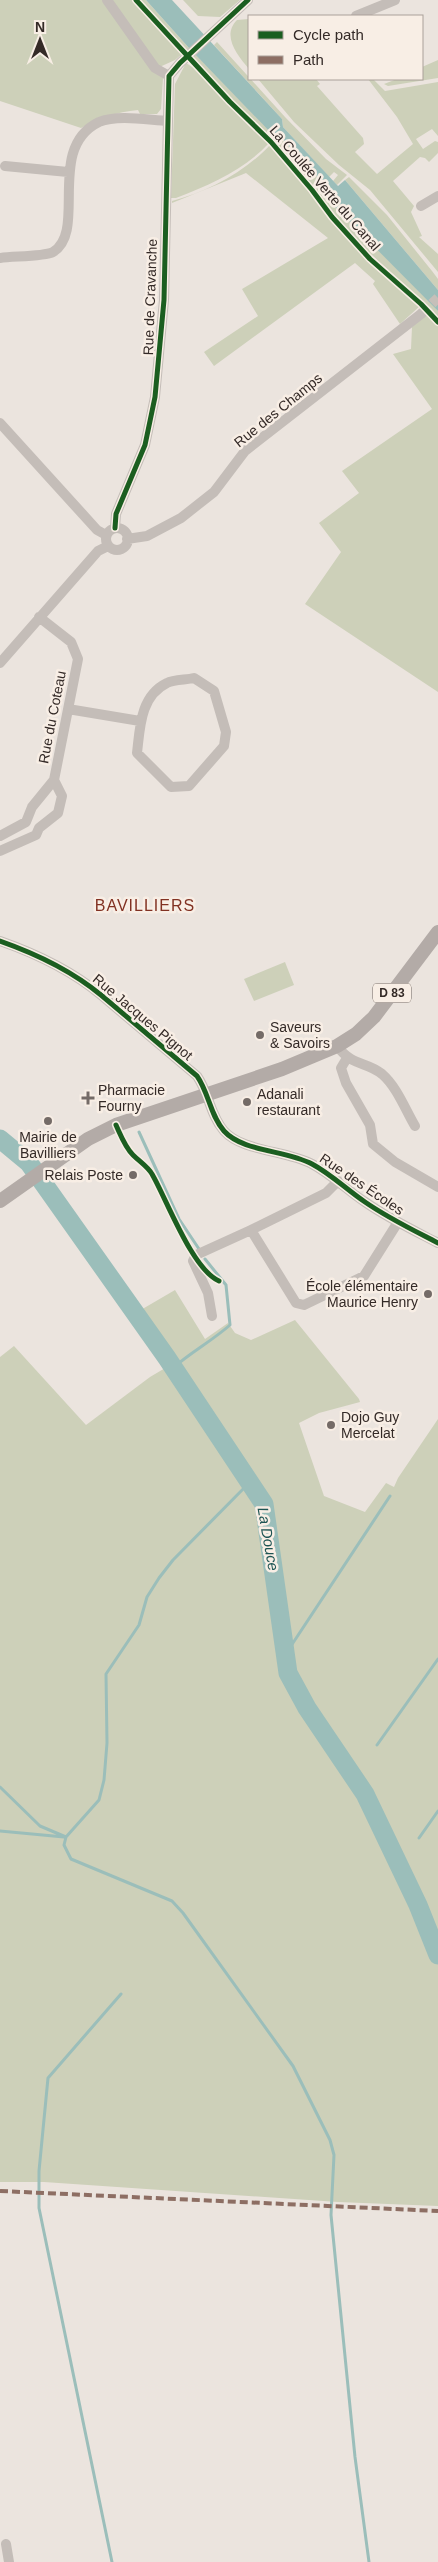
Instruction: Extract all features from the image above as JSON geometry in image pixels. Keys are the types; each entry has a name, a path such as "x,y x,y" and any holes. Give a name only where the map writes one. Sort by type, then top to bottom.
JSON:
{"main road":[{"name":"D 83","path":"0,1201 88,1139 116,1125 208,1096 337,1046 356,1034 374,1017 438,932"}],"street":[{"path":"107,0 155,68 169,76 180,63 248,0"},
{"path":"358,15 395,0"},
{"name":"Rue de Cravanche","path":"115,528 116,514 145,445 156,397 164,300 169,76"},
{"path":"0,258 51,253 61,246 68,232 68,172 74,153 84,136 99,122 118,119 168,121"},
{"path":"6,166 68,172"},
{"path":"421,206 438,196"},
{"name":"Rue des Champs","path":"128,539 147,536 188,512 214,492 245,451 421,314"},
{"path":"0,423 107,540 113,550 120,550 126,545 128,539 122,530 115,528 107,540 98,552 0,663"},
{"name":"Rue du Coteau","path":"0,836 26,822 32,807 54,780 78,659 71,642 39,617"},
{"path":"194,678 214,691 226,732 224,746 189,786 171,787 137,753 140,721 146,702 167,683 194,678"},
{"path":"68,709 140,721"},
{"name":"Rue du Coteau","path":"0,851 36,835 39,828 58,813 62,796 54,780"},
{"name":"Rue Jacques Pignot","path":"0,941 47,959 88,984 194,1074 208,1096"},
{"path":"337,1046 347,1058 380,1073 391,1084 415,1126"},
{"path":"347,1058 341,1068 370,1124 373,1144 395,1162 438,1188"},
{"name":"Rue des Écoles","path":"208,1096 224,1131 239,1143 290,1155 312,1163 365,1202 438,1243"},
{"path":"212,1316 208,1292 193,1261 196,1255 326,1193 338,1181"},
{"path":"251,1230 296,1303 304,1305 364,1276 398,1222"},
{"path":"6,2544 8,2562"}],"green space":[{"path":"0,0 146,0 189,48 175,60 153,70 163,78 161,109 157,114 140,114 138,110 122,112 102,118 81,128 0,101"},
{"path":"183,0 240,0 220,17 198,16"},
{"path":"248,19 248,68 236,52 231,39 232,26 237,20"},
{"path":"217,42 248,76 248,80 251,80 326,159 347,175 337,185 333,181 338,175 334,172 329,177 283,127 282,119 214,45"},
{"path":"195,54 274,135 276,133 331,192 326,197 433,305 438,311 438,318 432,309 365,249 336,218 296,164 232,101 192,56"},
{"path":"438,60 438,78 388,86 384,84 394,80 423,80 423,67"},
{"path":"186,63 197,70 269,143 259,153 226,176 189,193 171,198 175,84"},
{"path":"259,80 317,80 320,84 317,86 363,138 364,144 355,152 377,174 413,144 397,117 369,80 374,80 385,91 438,82 438,136 432,129 416,139 423,149 435,141 438,142 438,153 429,162 425,158 420,157 393,181 414,206 411,212 422,236 419,237 438,254 438,272 370,190 339,165 294,122"},
{"path":"270,145 366,259 420,306 400,324 373,284 375,281 355,263 214,366 204,352 258,316 242,289 328,238 246,173 199,192 225,180 249,164"},
{"path":"349,177 387,215 432,271 438,279 438,290 345,180"},
{"path":"198,192 172,203 172,201"},
{"path":"427,314 436,324 438,323 438,692 305,604 341,552 319,523 359,493 342,471 432,409 393,354 411,349 412,327"},
{"path":"285,962 294,985 254,1001 244,979"},
{"path":"175,1290 205,1339 228,1323 235,1333 251,1340 295,1320 359,1399 360,1402 319,1413 299,1423 324,1496 365,1512 386,1483 394,1487 398,1478 438,1419 438,2206 338,2202 44,2182 0,2182 0,1357 14,1346 86,1425 150,1377 177,1361 139,1311"}],"water":[{"path":"146,0 172,0 282,119 283,127 338,186 345,180 438,290 438,311 325,197 331,192 277,133 273,135 189,48"}],"waterway":[{"path":"139,1132 179,1219 199,1249"},
{"name":"La Douce","path":"0,1139 29,1163 167,1358 264,1504 288,1673 307,1708 365,1794 418,1905 438,1955"},
{"path":"173,1368 230,1325 226,1285 205,1259"},
{"path":"250,1482 173,1560 159,1578 147,1597 139,1625 106,1674 107,1743 104,1780 99,1800 66,1837 64,1845 71,1859 172,1901 183,1913 293,2066 330,2140 334,2155 331,2215 355,2457 369,2562"},
{"path":"285,1655 390,1496"},
{"path":"377,1745 438,1659"},
{"path":"0,1787 40,1826 66,1837"},
{"path":"419,1838 438,1811"},
{"path":"0,1831 64,1837"},
{"path":"112,2562 39,2208 39,2171 48,2078 121,1994"}],"tunnel":[{"path":"421,314 438,298"}],"marked path":[{"path":"0,2191 438,2211"}],"cycle path":[{"name":"La Coulée Verte du Canal","path":"136,0 230,102 271,142 312,190 332,217 370,259 421,304 438,322"},
{"path":"115,528 116,514 145,445 155,397 164,300 169,76 180,63 248,0"},
{"path":"0,941 40,957 66,970 90,986 197,1076 219,1125 232,1138 253,1147 302,1159 312,1164 326,1172 374,1208 438,1243"},
{"path":"116,1125 123,1141 133,1155 152,1174 181,1233 199,1263 219,1281"}],"place":[{"name":"Saveurs & Savoirs","path":"260,1035"},
{"name":"Pharmacie Fourny","path":"88,1098"},
{"name":"Adanali restaurant","path":"247,1102"},
{"name":"Mairie de Bavilliers","path":"48,1121"},
{"name":"Relais Poste","path":"133,1175"},
{"name":"École élémentaire Maurice Henry","path":"428,1294"},
{"name":"Dojo Guy Mercelat","path":"331,1425"}],"district":[{"name":"BAVILLIERS","path":"145,905"}]}
